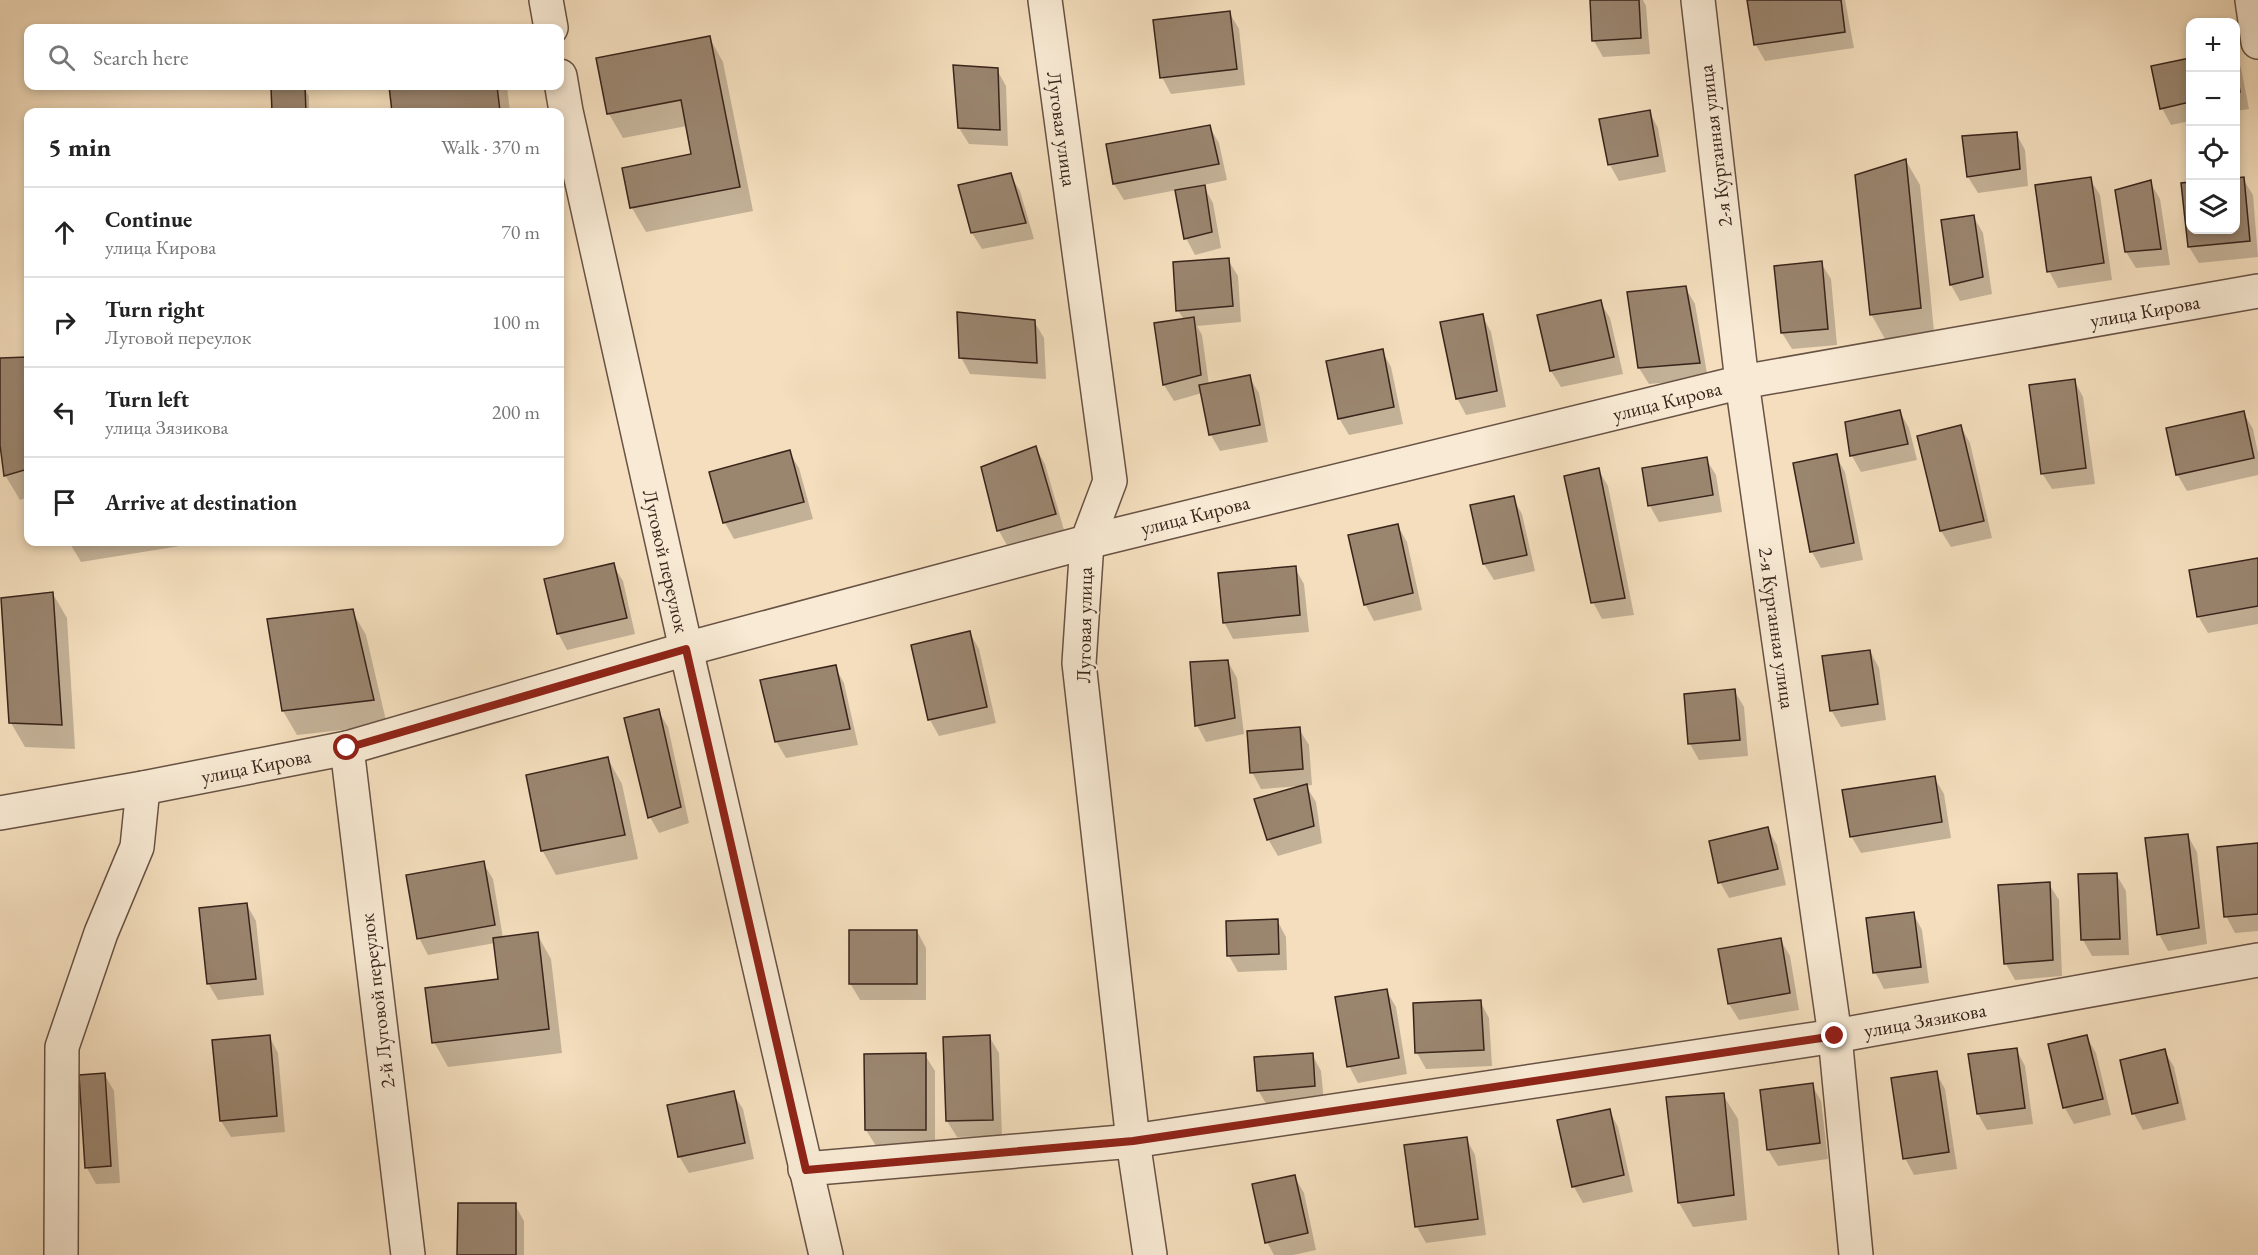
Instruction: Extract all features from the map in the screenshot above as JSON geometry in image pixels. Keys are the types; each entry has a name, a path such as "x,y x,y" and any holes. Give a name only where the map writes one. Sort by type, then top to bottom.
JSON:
{"street":[{"path":"546,0 550,24"},
{"name":"Луговая улица","path":"1045,0 1110,480 1087,542 1079,663 1133,1141 1150,1255"},
{"name":"2-я Курганная улица","path":"1698,0 1743,382 1835,1036 1856,1255"},
{"path":"2252,0 2258,42"},
{"name":"Луговой переулок","path":"562,90 686,649 826,1255"},
{"name":"улица Кирова","path":"0,813 347,748 686,649 1087,542 1743,382 2258,291"},
{"name":"2-й Луговой переулок","path":"347,748 408,1255"},
{"path":"61,1255 62,1047 101,933 137,847 143,788"},
{"name":"улица Зязикова","path":"806,1170 1133,1141 1835,1036 2258,960"}],"building":[{"path":"1590,0 1639,0 1641,38 1592,41"},
{"path":"1747,0 1841,0 1845,32 1754,45"},
{"path":"1230,11 1237,69 1160,78 1153,20"},
{"path":"710,36 740,187 630,208 622,168 691,154 681,100 607,114 596,58"},
{"path":"2186,59 2186,103 2160,109 2151,66"},
{"path":"953,65 998,68 1000,130 958,128"},
{"path":"271,90 305,90 306,108 272,108"},
{"path":"389,90 497,90 500,108 392,108"},
{"path":"1650,110 1658,156 1608,165 1599,119"},
{"path":"1210,125 1219,164 1113,184 1106,144"},
{"path":"2017,132 2020,169 1967,177 1962,136"},
{"path":"1906,159 1921,308 1870,315 1855,175"},
{"path":"1011,173 1026,223 971,233 958,185"},
{"path":"2091,177 2104,263 2047,272 2035,185"},
{"path":"2244,177 2250,241 2188,247 2187,234 2240,234 2240,178"},
{"path":"2151,180 2161,249 2125,252 2115,190"},
{"path":"2186,182 2186,229 2181,183"},
{"path":"1205,185 1212,232 1184,239 1175,190"},
{"path":"1974,215 1983,277 1950,285 1941,220"},
{"path":"1229,258 1233,306 1176,311 1173,262"},
{"path":"1822,261 1828,329 1781,333 1774,266"},
{"path":"1686,286 1700,363 1638,368 1627,292"},
{"path":"1601,300 1614,357 1550,371 1537,315"},
{"path":"957,312 1035,320 1037,363 959,358"},
{"path":"1483,314 1497,391 1456,399 1440,322"},
{"path":"1194,317 1201,375 1163,385 1154,323"},
{"path":"1383,349 1394,407 1338,419 1326,361"},
{"path":"24,357 24,470 4,476 0,445 0,358"},
{"path":"1250,375 1260,425 1209,435 1199,385"},
{"path":"2075,379 2086,468 2041,474 2029,385"},
{"path":"1900,410 1908,444 1850,456 1845,422"},
{"path":"2244,411 2254,458 2176,475 2166,428"},
{"path":"1961,425 1984,521 1940,531 1917,436"},
{"path":"1036,446 1056,514 997,531 981,467"},
{"path":"790,450 804,502 723,523 709,472"},
{"path":"1837,454 1854,543 1810,552 1793,463"},
{"path":"1707,457 1713,495 1648,506 1642,468"},
{"path":"1599,468 1625,598 1591,603 1564,476"},
{"path":"1514,496 1527,555 1483,564 1470,505"},
{"path":"1398,524 1413,593 1364,605 1348,535"},
{"path":"2258,558 2258,606 2197,617 2189,570"},
{"path":"614,563 627,618 557,634 544,579"},
{"path":"1296,566 1300,615 1223,623 1218,573"},
{"path":"53,592 62,725 9,723 1,598"},
{"path":"353,609 374,700 282,711 267,619"},
{"path":"970,631 987,707 928,720 911,645"},
{"path":"1870,650 1878,704 1830,711 1822,656"},
{"path":"1228,660 1235,718 1195,726 1190,662"},
{"path":"836,665 850,729 775,742 760,680"},
{"path":"1735,689 1740,740 1688,744 1684,694"},
{"path":"659,709 681,807 648,818 624,718"},
{"path":"1300,727 1303,769 1250,773 1247,731"},
{"path":"608,757 625,835 541,851 526,775"},
{"path":"1935,776 1942,822 1850,837 1842,790"},
{"path":"1307,784 1314,826 1267,840 1254,799"},
{"path":"1768,827 1778,869 1718,883 1709,841"},
{"path":"2188,834 2199,928 2157,935 2145,838"},
{"path":"2258,843 2258,914 2224,917 2217,847"},
{"path":"484,861 495,925 417,939 406,875"},
{"path":"2117,873 2120,939 2081,940 2078,874"},
{"path":"2050,882 2053,960 2004,964 1998,885"},
{"path":"247,903 256,979 207,984 199,908"},
{"path":"1914,912 1921,967 1873,973 1866,918"},
{"path":"1278,919 1279,954 1227,956 1226,921"},
{"path":"849,930 917,930 917,984 849,984"},
{"path":"538,932 549,1029 432,1043 425,988 498,979 493,938"},
{"path":"1781,938 1790,993 1728,1004 1718,949"},
{"path":"1387,989 1399,1058 1347,1067 1335,997"},
{"path":"1481,1000 1484,1050 1415,1053 1413,1003"},
{"path":"270,1035 277,1116 220,1121 212,1040"},
{"path":"990,1035 993,1120 946,1121 943,1037"},
{"path":"2087,1035 2103,1099 2063,1108 2048,1044"},
{"path":"2017,1048 2025,1108 1977,1114 1968,1054"},
{"path":"2165,1049 2178,1103 2132,1114 2120,1060"},
{"path":"926,1053 926,1130 865,1130 864,1054"},
{"path":"1313,1053 1315,1086 1257,1091 1254,1057"},
{"path":"1937,1071 1949,1152 1903,1159 1891,1078"},
{"path":"105,1073 111,1166 85,1168 79,1075"},
{"path":"1813,1083 1820,1143 1767,1150 1760,1090"},
{"path":"734,1091 745,1143 678,1157 667,1105"},
{"path":"1724,1093 1734,1195 1678,1203 1666,1097"},
{"path":"1610,1109 1624,1175 1572,1187 1557,1120"},
{"path":"1467,1137 1478,1219 1415,1227 1404,1145"},
{"path":"1295,1175 1308,1233 1265,1243 1252,1184"},
{"path":"458,1203 516,1203 516,1255 457,1255"}],"route":[{"path":"347,748 686,649 806,1170 1133,1141 1835,1036"}]}
